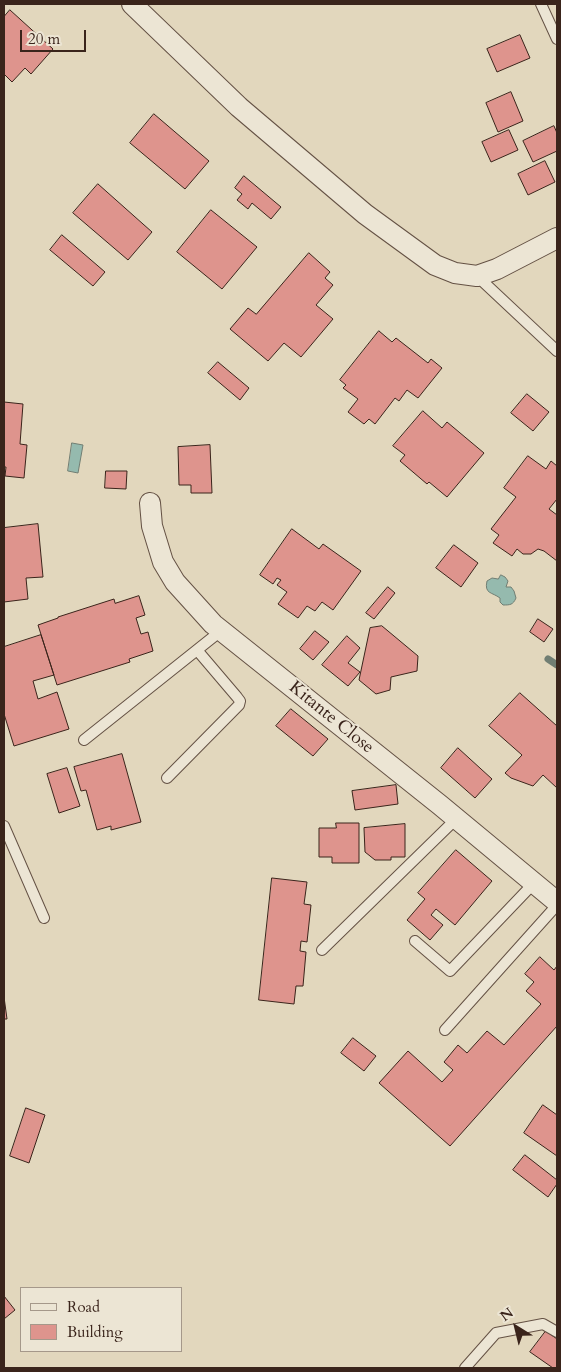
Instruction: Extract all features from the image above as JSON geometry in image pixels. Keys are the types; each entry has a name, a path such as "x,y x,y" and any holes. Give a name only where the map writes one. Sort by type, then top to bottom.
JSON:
{"street":[{"path":"132,4 239,107 365,214 435,265 455,273 477,276 498,269 557,238"},
{"name":"Kitante Close","path":"150,503 152,526 163,562 175,582 213,624 456,819 557,904"}],"lane":[{"path":"541,4 557,39"},
{"path":"477,276 557,351"},
{"path":"84,740 222,630"},
{"path":"167,778 239,705 240,701 197,650"},
{"path":"322,950 456,819"},
{"path":"4,826 44,918"},
{"path":"415,941 450,971 534,883"},
{"path":"445,1030 557,904"},
{"path":"465,1368 496,1333 543,1324 557,1332"}],"water":[{"path":"72,443 83,445 78,473 68,471"},
{"path":"501,575 508,581 506,587 511,587 516,598 509,605 503,605 500,602 500,598 488,591 486,585 487,581 492,578 498,579"}],"building":[{"path":"10,10 53,49 31,74 25,68 12,82 4,74 4,17"},
{"path":"520,35 530,58 497,72 487,49"},
{"path":"511,92 523,121 498,132 486,103"},
{"path":"154,114 209,161 185,189 130,143"},
{"path":"554,126 557,133 557,151 533,162 523,141"},
{"path":"509,130 518,150 491,162 482,142"},
{"path":"545,161 555,182 528,195 518,174"},
{"path":"244,176 281,207 271,219 252,203 248,209 237,200 242,194 235,188"},
{"path":"98,184 152,232 128,260 73,213"},
{"path":"211,210 257,247 222,289 177,252"},
{"path":"62,235 105,272 93,286 50,250"},
{"path":"309,253 330,272 325,278 333,285 316,305 333,319 301,357 284,343 268,361 230,329 248,308 256,314"},
{"path":"379,331 392,342 396,338 428,363 431,359 442,368 418,398 407,390 399,401 395,398 375,424 369,419 364,424 348,412 358,399 343,388 346,385 340,380"},
{"path":"218,362 249,388 240,400 208,373"},
{"path":"527,394 549,412 533,431 511,413"},
{"path":"4,402 23,404 20,444 27,445 24,478 5,476"},
{"path":"423,411 442,428 447,422 484,453 447,497 429,482 427,484 400,461 405,455 393,446"},
{"path":"210,445 212,493 191,493 191,485 179,485 178,447"},
{"path":"528,456 546,469 551,461 557,466 557,499 549,509 557,515 557,561 544,551 538,549 531,554 523,554 517,549 512,556 493,543 499,535 491,529 516,497 504,488"},
{"path":"106,471 127,471 126,489 105,488"},
{"path":"38,524 43,577 26,578 28,599 4,602 4,528"},
{"path":"292,529 319,549 323,544 361,571 333,610 322,602 315,611 307,606 298,618 278,604 287,592 277,585 281,580 277,578 273,584 260,575"},
{"path":"454,545 478,563 461,587 436,568"},
{"path":"388,587 395,593 374,619 366,613"},
{"path":"139,596 145,615 136,618 141,634 148,632 153,651 129,659 130,662 57,685 38,625 114,599 115,603"},
{"path":"538,619 553,629 544,642 530,632"},
{"path":"382,626 418,656 417,671 391,677 390,690 376,694 359,680 370,628"},
{"path":"315,631 329,642 313,660 300,649"},
{"path":"41,635 54,675 33,681 38,699 57,692 69,729 14,746 4,714 4,647"},
{"path":"347,636 360,648 348,663 360,672 348,686 322,665"},
{"path":"520,693 557,726 557,788 543,775 533,786 511,778 505,773 522,755 489,726"},
{"path":"291,709 328,739 313,756 276,726"},
{"path":"458,748 492,779 475,798 441,768"},
{"path":"122,754 141,822 111,830 111,826 97,830 86,790 81,791 74,767"},
{"path":"67,768 80,806 59,813 47,774"},
{"path":"396,785 398,804 355,810 352,791"},
{"path":"336,823 359,823 359,863 332,863 332,857 319,857 319,828 336,828"},
{"path":"405,824 405,857 391,857 391,860 375,860 365,852 364,828"},
{"path":"456,850 492,881 455,925 436,909 431,915 443,925 430,940 407,920 425,899 418,893"},
{"path":"272,878 307,882 304,904 311,905 307,942 301,941 300,951 306,952 303,986 296,986 294,1004 259,1000"},
{"path":"540,957 554,970 557,966 557,1026 450,1146 379,1083 408,1051 442,1082 453,1070 444,1062 458,1045 467,1053 487,1031 504,1045 541,1004 526,991 534,982 525,974"},
{"path":"4,997 7,1019 4,1019"},
{"path":"353,1038 376,1056 364,1071 341,1053"},
{"path":"543,1105 557,1115 557,1156 524,1133"},
{"path":"26,1108 45,1115 29,1163 10,1156"},
{"path":"525,1155 557,1180 557,1184 548,1197 513,1170"},
{"path":"4,1296 15,1310 4,1319"},
{"path":"546,1331 557,1339 557,1368 553,1368 530,1352"}],"waterway":[{"path":"548,659 557,665"}]}
